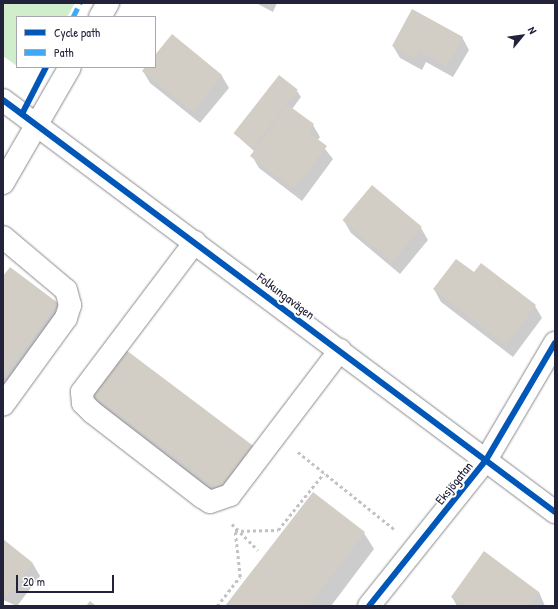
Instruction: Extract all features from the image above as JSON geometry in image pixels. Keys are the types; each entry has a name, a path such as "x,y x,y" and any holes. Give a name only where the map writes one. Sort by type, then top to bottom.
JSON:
{"street":[{"path":"101,16 108,3"},
{"path":"3,183 69,68"},
{"name":"Folkungavägen","path":"3,100 340,350 555,512"},
{"path":"3,237 66,290 70,305 66,318 3,405"},
{"path":"195,242 82,392 83,403 202,497 210,502 220,500 230,495 340,350"},
{"name":"Eksjögatan","path":"368,606 486,460 555,343"}],"path":[{"path":"276,434 416,547"},
{"path":"235,531 278,530 324,473"},
{"path":"217,606 240,577 235,531 220,500"},
{"path":"235,531 258,550"}],"green space":[{"path":"3,3 75,3 68,16 16,16 16,65 3,56"}],"building":[{"path":"412,9 463,37 446,66 419,51 415,59 392,46"},
{"path":"172,34 222,75 193,112 142,71 144,68 156,68 156,54"},
{"path":"279,75 298,90 252,148 233,133"},
{"path":"288,105 314,124 308,132 327,146 294,189 250,156"},
{"path":"372,185 422,227 392,262 342,220"},
{"path":"456,259 474,272 481,263 536,305 506,345 433,289"},
{"path":"10,267 58,303 3,377 3,276"},
{"path":"122,347 254,446 220,491 88,392"},
{"path":"313,492 365,532 308,606 225,606"},
{"path":"3,539 33,563 7,597 3,594"},
{"path":"484,551 539,592 529,606 464,606 451,597"}],"marked path":[{"path":"74,16 80,3"}],"cycle path":[{"path":"22,114 45,68"},
{"path":"3,100 555,512"},
{"path":"369,606 486,460 555,343"}]}
